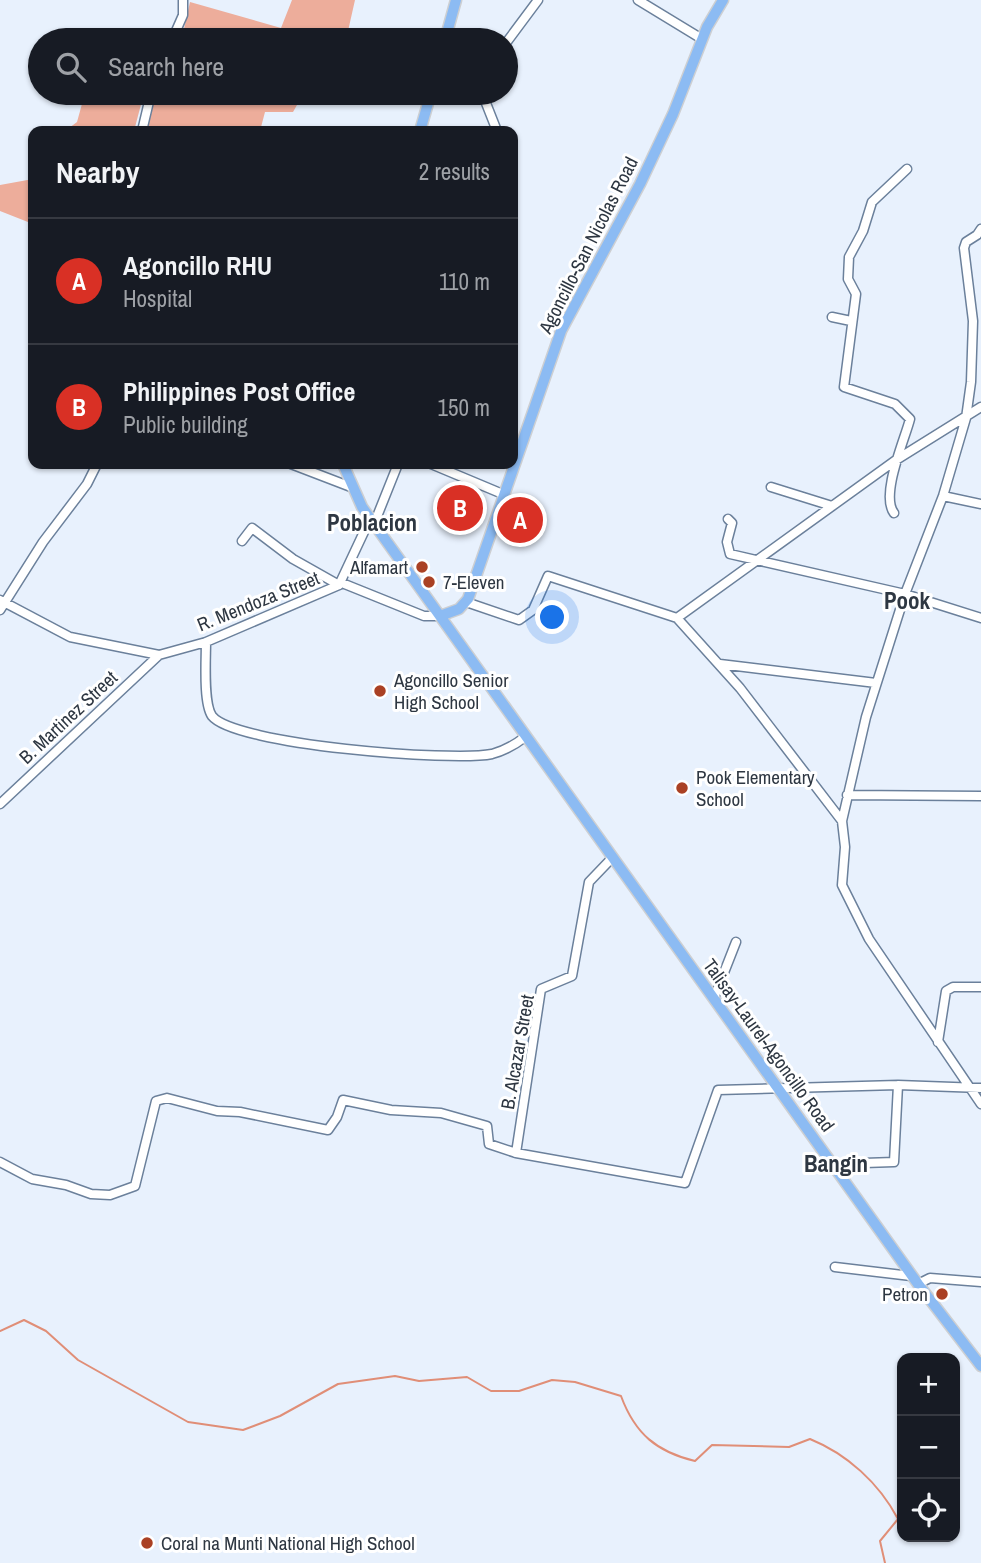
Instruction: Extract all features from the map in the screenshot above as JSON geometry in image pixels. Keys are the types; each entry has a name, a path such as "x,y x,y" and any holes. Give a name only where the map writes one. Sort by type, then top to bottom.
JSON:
{"main road":[{"path":"448,28 456,0"},
{"name":"Agoncillo-San Nicolas Road","path":"518,457 561,331 640,184 673,114 702,39 723,0"},
{"path":"421,126 428,105"},
{"name":"Talisay-Laurel-Agoncillo Road","path":"345,469 351,487 372,522 915,1280 981,1366"},
{"name":"Agoncillo-San Nicolas Road","path":"466,602 514,469"},
{"path":"440,616 466,602"}],"street":[{"path":"177,28 183,15 183,0"},
{"path":"517,28 538,0"},
{"path":"638,0 702,39"},
{"path":"143,126 148,105"},
{"path":"487,105 495,126"},
{"path":"894,513 890,505 896,460 910,419 905,410 844,387 856,295 848,279 849,257 863,231 872,202 907,169"},
{"path":"981,229 966,242 964,248 973,321 971,382 966,418 943,496 905,594 876,682 842,821 845,847 842,885 849,903 938,1043 981,1104"},
{"path":"832,317 852,320"},
{"path":"677,618 896,460 981,407"},
{"path":"0,610 43,542 87,484 94,469"},
{"path":"303,469 351,487"},
{"name":"R. Mendoza Street","path":"159,655 206,642 340,584 396,469"},
{"path":"443,469 505,495"},
{"path":"771,487 832,506"},
{"path":"943,496 981,504"},
{"path":"729,519 732,523 727,550 730,554 905,594 981,618"},
{"path":"242,541 252,527 293,559 340,584 424,616 440,616"},
{"path":"466,602 519,620 533,610 548,576 677,618 720,664 842,821"},
{"path":"4,601 69,637 159,655"},
{"path":"206,642 208,707 219,722 240,730 283,741 353,750 460,754 492,754 525,737"},
{"name":"B. Martinez Street","path":"0,804 159,655"},
{"path":"720,664 876,682"},
{"path":"847,794 981,796"},
{"name":"B. Alcazar Street","path":"516,1153 541,989 572,976 589,882 612,859"},
{"path":"714,998 736,942"},
{"path":"938,1043 946,991 953,987 981,988"},
{"path":"0,1162 32,1179 66,1185 91,1194 110,1195 135,1186 156,1101 167,1098 217,1111 240,1112 328,1130 337,1117 343,1100 391,1110 441,1113 487,1126 489,1144 516,1153 685,1183 718,1090 898,1085 981,1088"},
{"path":"834,1164 894,1162 898,1085"},
{"path":"835,1267 915,1280 930,1278 981,1282"}],"shaded area":[{"path":"292,0 355,0 349,28 281,28"},
{"path":"190,2 281,28 184,28"},
{"path":"82,105 141,105 135,126 72,126 77,122"},
{"path":"153,105 297,105 293,112 265,112 261,126 148,126"},
{"path":"28,180 28,222 0,211 0,185"}],"waterway":[{"path":"0,1331 24,1320 46,1331 78,1360 188,1422 243,1430 280,1416 338,1384 395,1376 419,1381 467,1377 491,1391 519,1391 552,1380 575,1382 621,1396 633,1421 649,1439 669,1452 695,1461 712,1445 789,1447 810,1439 837,1453 861,1471 881,1493 898,1519 880,1541 885,1563"}],"place":[{"name":"Philippines Post Office","path":"460,508"},
{"name":"Agoncillo RHU","path":"520,520"},
{"name":"Alfamart","path":"422,567"},
{"name":"7-Eleven","path":"429,582"},
{"name":"Agoncillo Senior High School","path":"380,691"},
{"name":"Pook Elementary School","path":"682,788"},
{"name":"Petron","path":"942,1294"},
{"name":"Coral na Munti National High School","path":"147,1543"}],"district":[{"name":"Poblacion","path":"372,522"},
{"name":"Pook","path":"907,600"},
{"name":"Bangin","path":"836,1163"}]}
